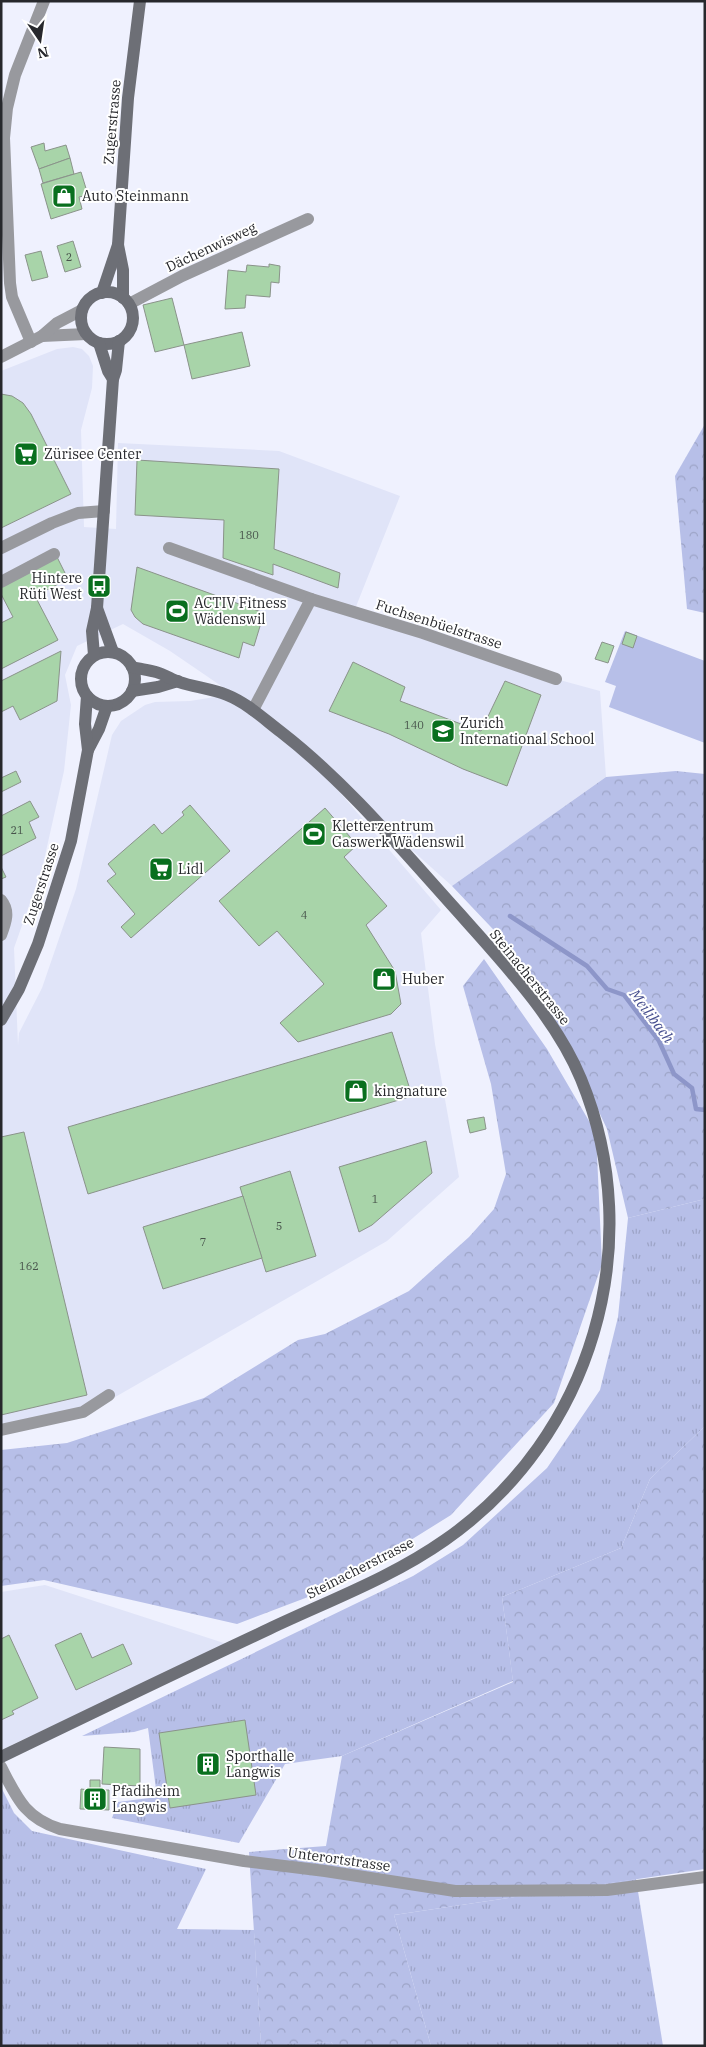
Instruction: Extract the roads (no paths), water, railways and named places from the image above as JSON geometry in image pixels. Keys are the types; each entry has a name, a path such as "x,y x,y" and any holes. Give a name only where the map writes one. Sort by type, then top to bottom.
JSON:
{"street":[{"path":"37,339 12,297 4,138 7,108 15,75 44,1"},
{"name":"Zugerstrasse","path":"102,293 118,245 128,98 140,1"},
{"name":"Dächenwisweg","path":"126,301 308,219"},
{"name":"Zugerstrasse","path":"118,245 126,301"},
{"path":"1,357 37,339 57,323 82,310 90,299 102,293 115,294 126,301 132,312 131,329 120,341 113,344 99,343 86,334 81,318 82,310"},
{"path":"37,339 86,334"},
{"path":"94,656 92,631 97,608 113,379 120,341"},
{"path":"99,343 108,371 113,379"},
{"path":"1,548 52,523 78,513 104,511"},
{"name":"Fuchsenbüelstrasse","path":"169,548 311,599 423,633 556,679"},
{"path":"1,582 54,554"},
{"path":"253,710 311,599"},
{"path":"97,608 113,652"},
{"path":"113,652 124,657 132,667 135,679 132,691 124,700 107,706 96,703 87,696 82,687 81,677 86,662 100,653 113,652"},
{"name":"Steinacherstrasse","path":"1,1757 269,1629 385,1576 444,1541 486,1507 534,1455 567,1404 591,1346 600,1313 608,1255 607,1181 592,1112 580,1078 562,1040 544,1014 502,962 371,815 309,754 253,710 227,695 178,681 159,672 132,667"},
{"path":"132,691 158,687 178,681"},
{"name":"Zugerstrasse","path":"87,696 85,724 88,750"},
{"name":"Zugerstrasse","path":"1,1020 19,989 48,915 71,841 88,750 99,729 107,706"},
{"path":"1,900 7,910 6,921 1,935"},
{"path":"1,1430 83,1412 109,1395"},
{"name":"Unterortstrasse","path":"1,1767 16,1797 24,1807 32,1815 49,1826 244,1861 325,1871 454,1891 607,1890 705,1877"}],"waterway":[{"name":"Meilibach","path":"510,916 587,966 607,989 624,995 659,1041 674,1074 692,1088 696,1109 705,1110"}],"place":[{"name":"Auto Steinmann","path":"64,196"},
{"name":"Zürisee Center","path":"26,454"},
{"name":"Hintere Rüti West","path":"99,586"},
{"name":"ACTIV Fitness Wädenswil","path":"177,611"},
{"name":"Zurich International School","path":"443,731"},
{"name":"Kletterzentrum Gaswerk Wädenswil","path":"314,834"},
{"name":"Lidl","path":"161,869"},
{"name":"Huber","path":"384,979"},
{"name":"kingnature","path":"356,1091"},
{"name":"Sporthalle Langwis","path":"208,1764"},
{"name":"Pfadiheim Langwis","path":"95,1799"}]}
